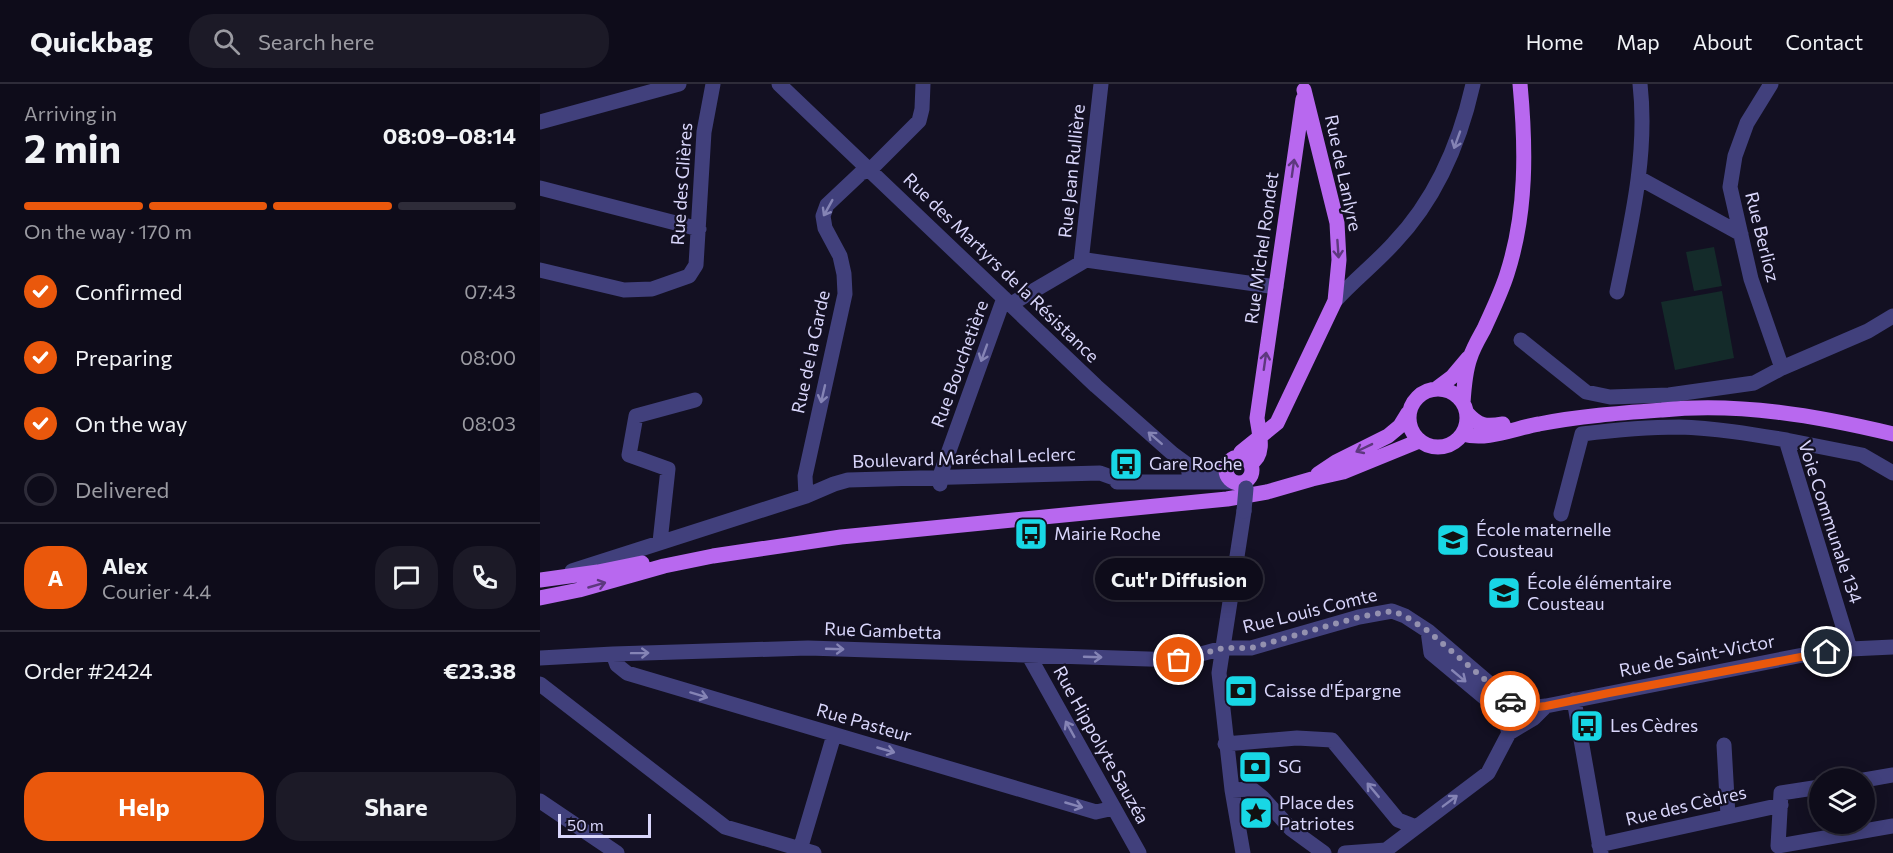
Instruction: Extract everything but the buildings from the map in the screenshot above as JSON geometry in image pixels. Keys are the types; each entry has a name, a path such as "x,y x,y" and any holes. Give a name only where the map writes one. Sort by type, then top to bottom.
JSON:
{"main road":[{"path":"1436,389 1452,377 1470,356 1507,274 1516,239 1524,188 1525,134 1520,84"},
{"name":"Rue de Lanlyre","path":"1259,437 1277,423 1335,301 1339,260 1337,223 1305,87"},
{"name":"Rue Michel Rondet","path":"1259,437 1257,418 1305,87"},
{"path":"1408,413 1410,428 1419,441 1427,446 1437,448 1456,441 1463,434 1467,420 1464,384 1470,356"},
{"path":"1312,479 1336,462 1388,436 1401,426 1418,396 1436,389 1451,392 1476,423 1489,426 1564,412 1637,405 1663,409"},
{"path":"1463,434 1472,437 1561,420 1716,406 1855,425 1893,434"},
{"path":"1239,459 1256,460 1261,449 1259,437"},
{"path":"540,598 579,590 664,566 713,556 841,537 1227,499 1267,492 1343,472 1419,441"},
{"path":"1239,459 1252,467 1251,474 1241,484 1227,475 1239,459"},
{"path":"548,579 598,572 757,542 841,537"}],"street":[{"path":"540,122 679,84"},
{"name":"Rue des Glières","path":"540,270 624,290 652,289 689,276 696,265 704,132 713,84"},
{"name":"Rue des Martyrs de la Résistance","path":"779,84 1096,386 1188,465 1190,481"},
{"name":"Rue de la Garde","path":"806,496 805,476 845,294 840,256 825,228 823,216 827,205 861,172 870,170 919,122 923,84"},
{"name":"Rue Jean Rullière","path":"1081,262 1101,84"},
{"path":"1335,301 1394,243 1424,206 1450,158 1467,111 1473,84"},
{"path":"1617,292 1639,178 1642,101 1640,84"},
{"name":"Rue Berlioz","path":"1771,84 1747,123 1734,156 1730,187 1751,279 1782,368"},
{"path":"1639,178 1741,234"},
{"path":"540,188 699,229"},
{"path":"1008,301 1086,260 1276,287"},
{"name":"Rue Bouchetière","path":"940,482 1008,301"},
{"path":"1521,340 1586,392 1610,397 1669,395 1754,383 1782,368 1868,332 1893,316"},
{"path":"660,542 668,469 629,455 636,416 695,400"},
{"name":"Voie Communale 134","path":"1561,514 1582,434 1622,429 1680,427 1733,431 1786,440 1850,649"},
{"path":"1786,440 1862,455 1893,473"},
{"name":"Boulevard Maréchal Leclerc","path":"1190,481 1239,459"},
{"name":"Boulevard Maréchal Leclerc","path":"548,579 806,496 848,480 940,482 1100,473 1125,482 1190,481 1241,484"},
{"path":"1241,484 1244,511 1219,673 1232,790 1243,853"},
{"name":"Rue Louis Comte","path":"1223,648 1251,648 1359,617 1392,611 1405,616 1428,631 1511,702 1528,708 1546,706"},
{"path":"1428,631 1431,653 1503,713 1509,734"},
{"name":"Rue de Saint-Victor","path":"1546,706 1803,655 1850,649 1893,647"},
{"name":"Rue Gambetta","path":"540,658 808,648 1179,660 1223,648"},
{"name":"Rue Pasteur","path":"613,654 617,665 627,673 1096,812 1114,808"},
{"name":"Rue Hippolyte Sauzéa","path":"1029,656 1140,853"},
{"path":"540,684 725,827 804,852 834,735"},
{"path":"1574,700 1600,849"},
{"path":"1346,853 1386,850 1488,773 1509,734 1534,718 1546,706"},
{"path":"1226,744 1297,738 1332,740 1398,820 1416,827"},
{"path":"1724,745 1728,816"},
{"path":"1875,778 1893,775"},
{"path":"1232,790 1251,789 1257,793 1291,829 1324,853"},
{"path":"1809,789 1781,793 1778,846 1893,826"},
{"path":"540,801 617,853"},
{"name":"Rue des Cèdres","path":"1600,849 1728,816 1781,805"}],"green space":[{"path":"1714,247 1722,286 1694,291 1686,252"},
{"path":"1722,291 1734,358 1675,370 1661,302"}],"way so far":[{"path":"1179,660 1223,648 1251,648 1359,617 1392,611 1405,616 1428,631 1510,701"}],"place":[{"name":"Gare Roche","path":"1126,464"},
{"name":"Mairie Roche","path":"1031,534"},
{"name":"École maternelle Cousteau","path":"1453,540"},
{"name":"École élémentaire Cousteau","path":"1504,593"},
{"name":"Cut'r Diffusion","path":"1179,660"},
{"name":"Caisse d'Épargne","path":"1241,691"},
{"name":"Les Cèdres","path":"1587,726"},
{"name":"SG","path":"1255,767"},
{"name":"Place des Patriotes","path":"1256,813"}],"route":[{"path":"1510,701 1528,708 1546,706 1827,652"}]}
